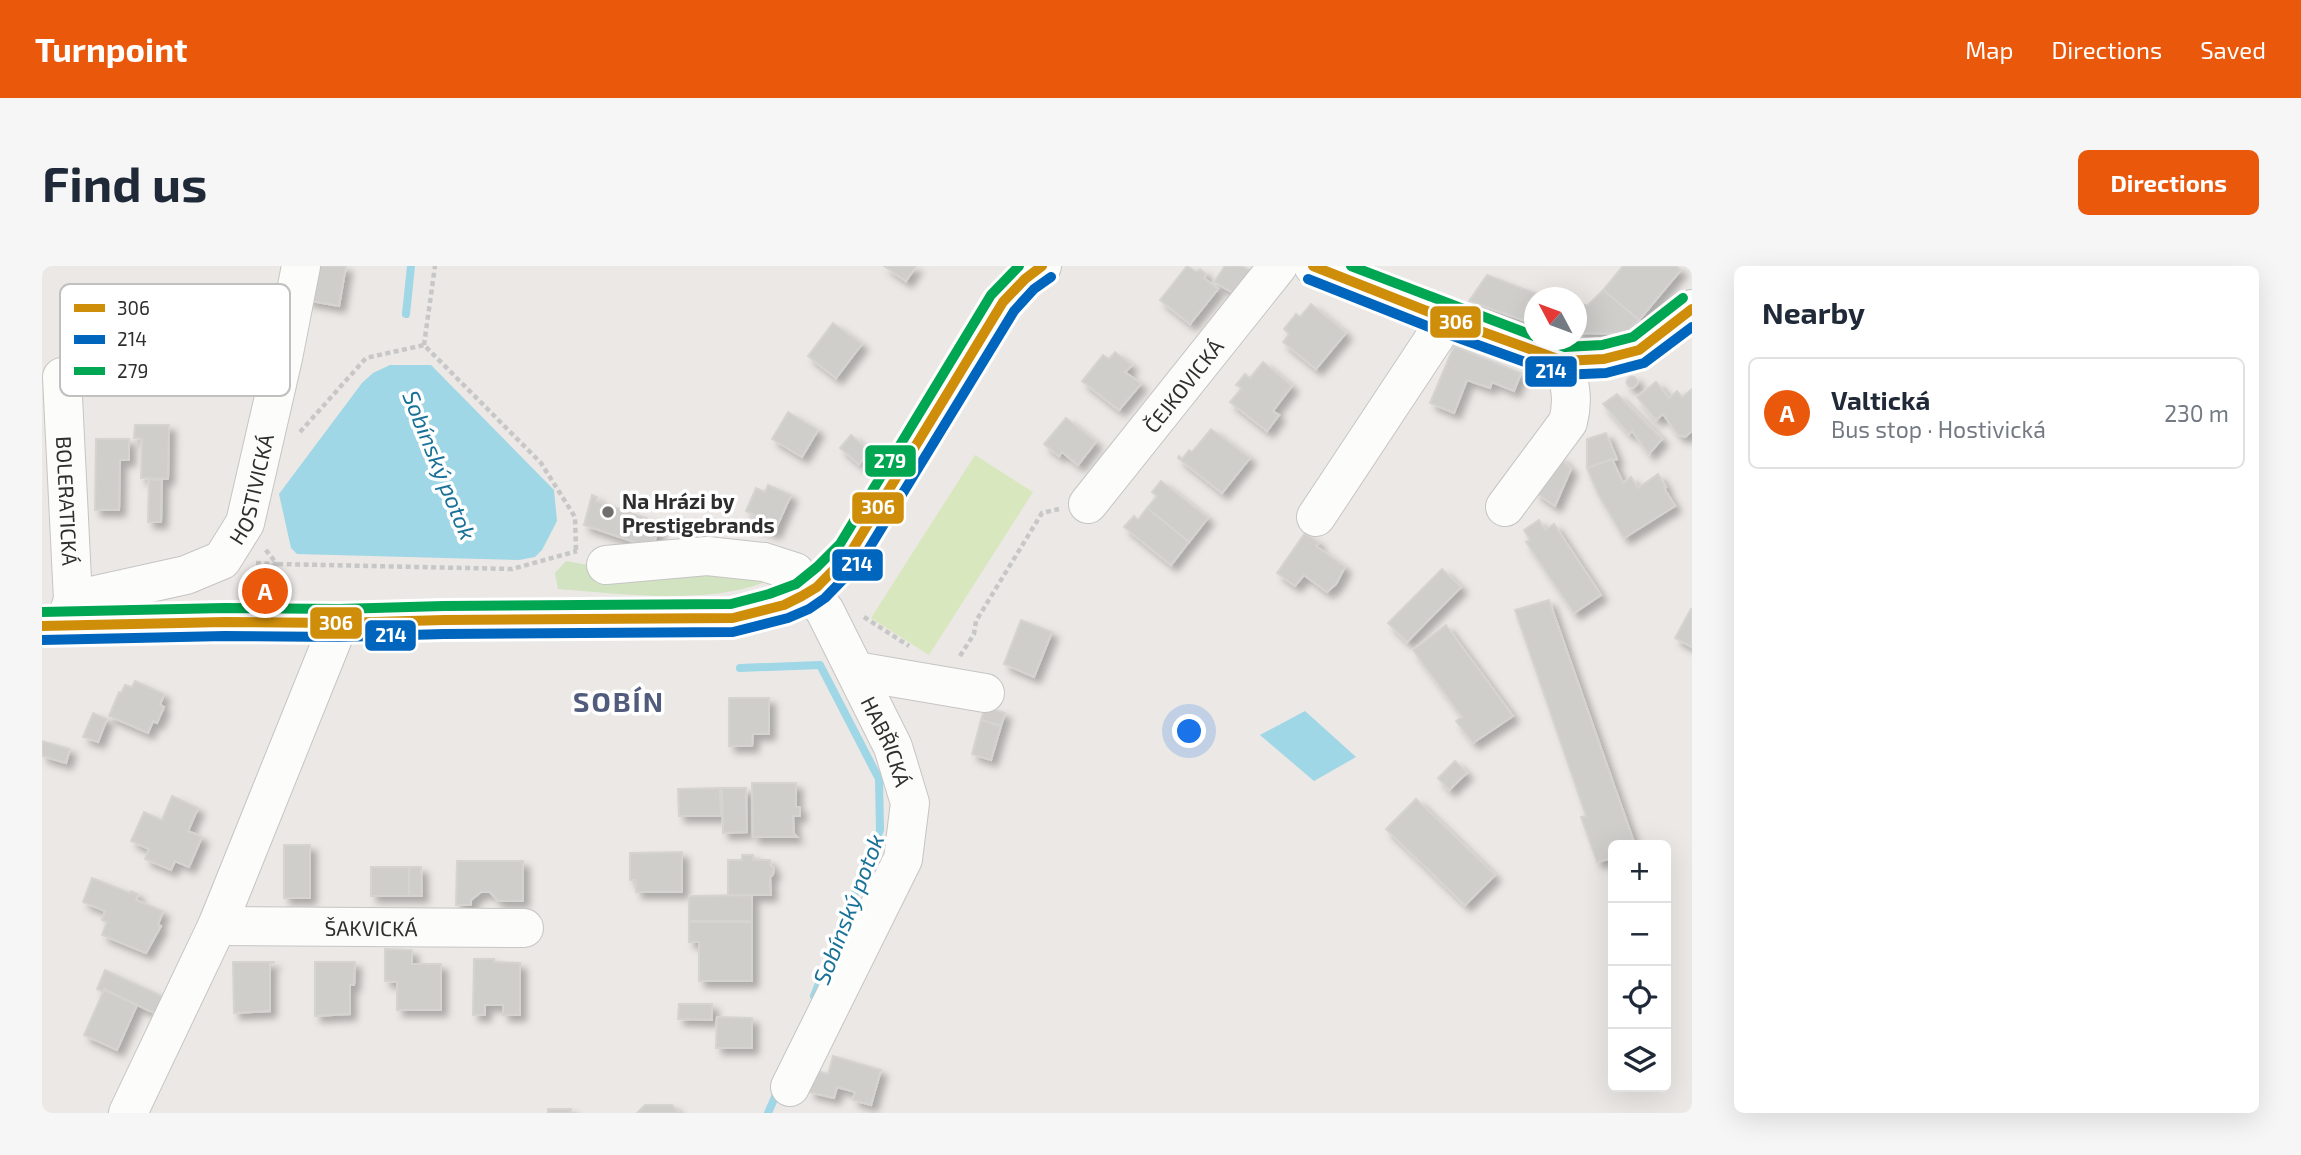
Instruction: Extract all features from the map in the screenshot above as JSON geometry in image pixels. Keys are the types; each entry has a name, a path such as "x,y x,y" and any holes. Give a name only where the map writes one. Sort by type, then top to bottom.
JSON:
{"street":[{"name":"HOSTIVICKÁ","path":"290,321 301,266"},
{"path":"60,617 339,624 444,620 733,618 771,609 810,592 851,552 1003,302 1042,266"},
{"name":"ČEJKOVICKÁ","path":"1088,504 1278,266"},
{"path":"1313,266 1563,361 1604,359 1639,350 1692,309"},
{"path":"1316,517 1447,319"},
{"path":"1505,507 1568,422 1575,423 1572,389 1563,361"},
{"name":"BOLERATICKÁ","path":"60,617 62,396"},
{"name":"HOSTIVICKÁ","path":"60,617 186,575 237,566 275,396"},
{"name":"HABŘICKÁ","path":"591,558 707,556 764,562 795,572 825,611 893,747 910,803 903,859 790,1087"},
{"path":"128,1113 217,926 339,624"},
{"path":"856,671 985,693"},
{"name":"ŠAKVICKÁ","path":"217,926 524,928"}],"path":[{"path":"424,345 435,266"},
{"path":"295,437 366,358 424,345"},
{"path":"237,566 277,564 512,569 591,558 575,517 541,463 424,345"},
{"path":"957,661 974,634 976,621 1042,513 1088,504"},
{"path":"245,523 277,564"},
{"path":"237,566 277,564"},
{"path":"871,621 918,652"}],"green space":[{"path":"975,455 1033,492 929,655 871,618"},
{"path":"566,561 593,566 777,577 753,586 699,595 641,595 558,589 555,573"}],"water":[{"path":"390,365 431,365 554,490 557,521 542,550 535,557 519,560 297,554 291,548 279,494 362,383 373,373"},
{"path":"1305,711 1356,757 1314,781 1260,735"}],"building":[{"path":"313,266 346,266 339,306 306,300"},
{"path":"884,266 916,266 906,281"},
{"path":"1187,266 1197,272 1200,269 1206,274 1204,278 1218,289 1190,324 1160,300"},
{"path":"1225,266 1241,266 1255,272 1237,295 1214,282"},
{"path":"1623,266 1676,266 1681,270 1639,320 1603,290"},
{"path":"1487,275 1524,289 1524,320 1469,301"},
{"path":"1603,290 1639,320 1625,334 1587,333 1588,305"},
{"path":"1311,304 1346,333 1316,369 1283,342 1289,334 1284,329 1296,314 1300,317"},
{"path":"833,323 862,344 836,378 808,356"},
{"path":"1454,346 1521,373 1514,391 1492,382 1490,388 1467,380 1454,413 1430,403"},
{"path":"1115,352 1132,365 1125,372 1141,384 1119,410 1082,381 1103,355 1109,359"},
{"path":"1263,362 1292,386 1273,411 1279,415 1267,431 1230,402 1242,388 1236,385 1245,374 1250,378"},
{"path":"1632,376 1638,382 1632,388 1626,382"},
{"path":"1656,382 1669,398 1677,391 1682,397 1692,389 1692,431 1685,437 1678,435 1663,414 1656,420 1637,397"},
{"path":"1617,394 1662,439 1649,454 1632,431 1629,434 1603,404"},
{"path":"788,412 818,430 802,457 772,439"},
{"path":"1066,418 1096,442 1078,465 1062,452 1059,456 1044,444"},
{"path":"135,425 169,425 168,479 141,478 142,439 134,438"},
{"path":"1211,429 1250,458 1222,493 1178,458 1179,456 1182,459 1189,450 1192,452"},
{"path":"1606,433 1617,459 1587,468 1587,439"},
{"path":"851,435 870,451 859,464 840,448"},
{"path":"96,439 129,439 129,460 120,460 119,510 95,510"},
{"path":"1559,456 1571,469 1555,506 1535,492"},
{"path":"1612,459 1623,483 1631,477 1638,488 1658,474 1675,506 1624,538 1598,494 1587,468"},
{"path":"149,479 162,480 161,522 148,522"},
{"path":"1161,481 1208,518 1189,542 1147,508 1157,496 1152,492"},
{"path":"768,485 791,495 774,533 751,523 755,515 746,511 756,488 765,492"},
{"name":"Na Hrázi by Prestigebrands","path":"592,495 597,497 596,501 661,523 652,548 584,525"},
{"path":"1147,508 1189,542 1171,565 1124,527 1134,516 1138,520"},
{"path":"1539,520 1545,530 1554,524 1601,595 1574,613 1526,542 1530,540 1524,530"},
{"path":"1305,533 1319,543 1316,546 1345,567 1336,584 1327,592 1304,575 1295,586 1277,573"},
{"path":"1442,569 1461,587 1407,642 1388,623"},
{"path":"1549,600 1633,840 1608,840 1608,859 1597,862 1581,817 1586,816 1515,610"},
{"path":"1692,610 1692,647 1675,638"},
{"path":"1021,620 1052,632 1034,677 1004,664"},
{"path":"1446,625 1513,716 1473,743 1456,721 1462,717 1413,650"},
{"path":"135,681 164,694 160,705 164,707 157,723 153,721 148,733 109,716 119,692 121,693 125,685 132,687"},
{"path":"729,698 769,698 769,734 753,734 752,746 729,746"},
{"path":"985,707 1005,713 1001,726 981,720"},
{"path":"93,713 107,719 98,742 83,737"},
{"path":"981,720 1001,726 991,760 972,754"},
{"path":"42,741 70,749 66,763 42,756"},
{"path":"1455,761 1467,773 1449,790 1438,778"},
{"path":"752,783 796,783 796,807 800,807 800,816 793,816 794,834 797,837 753,837"},
{"path":"720,788 721,816 679,816 678,789"},
{"path":"722,788 746,788 747,832 723,833"},
{"path":"172,796 198,808 188,831 202,837 189,867 175,861 171,870 145,859 149,849 131,841 144,812 162,820"},
{"path":"1416,799 1495,875 1465,905 1386,829"},
{"path":"284,845 310,845 310,898 284,898"},
{"path":"682,852 682,892 636,892 636,880 630,880 630,853"},
{"path":"742,855 753,855 753,860 770,860 770,865 774,868 770,878 771,895 728,895 728,860 742,860"},
{"path":"457,861 523,861 523,901 498,901 490,892 481,892 471,900 471,905 456,905"},
{"path":"371,867 409,867 409,896 371,896"},
{"path":"409,867 421,867 422,896 409,896"},
{"path":"92,878 138,894 136,900 163,911 158,925 161,926 146,953 102,935 107,922 102,920 105,911 83,902"},
{"path":"752,895 752,921 689,921 689,896"},
{"path":"689,922 752,922 752,981 699,981 699,942 689,942"},
{"path":"385,949 412,950 412,964 441,964 441,1010 397,1010 397,982 385,981"},
{"path":"474,959 520,963 520,1015 503,1015 503,1005 485,1005 485,1015 473,1015"},
{"path":"233,962 275,962 270,964 270,1011 234,1013"},
{"path":"315,962 355,962 354,985 350,985 350,1014 315,1016"},
{"path":"105,970 164,997 156,1014 104,989 103,992 97,989"},
{"path":"104,990 137,1005 117,1050 84,1035"},
{"path":"679,1004 712,1004 712,1020 678,1019"},
{"path":"717,1017 752,1018 752,1048 716,1048"},
{"path":"833,1056 881,1070 871,1105 853,1100 855,1092 837,1087 834,1098 809,1092 815,1070 828,1074"},
{"path":"645,1105 672,1105 679,1113 637,1113"},
{"path":"548,1109 571,1109 571,1113 548,1113"}],"waterway":[{"name":"Sobínský potok","path":"406,314 411,266"},
{"name":"Sobínský potok","path":"740,668 820,665 879,779 880,830 814,996"},
{"name":"Sobínský potok","path":"768,1113 778,1090"}],"transit line":[{"name":"279","path":"42,612 731,604 769,594 796,584 840,544 991,295 1019,266"},
{"name":"306","path":"42,626 733,618 784,605 817,587 851,552 1003,302 1042,266"},
{"name":"306","path":"1313,266 1563,361 1604,359 1639,350 1692,309"},
{"name":"279","path":"1351,266 1524,332"},
{"name":"214","path":"42,640 733,632 788,618 825,598 862,560 1014,311 1034,289 1051,277"},
{"name":"214","path":"1308,279 1561,375 1606,373 1644,363 1692,327"},
{"name":"279","path":"1587,346 1633,337 1683,298"}],"place":[{"name":"Na Hrázi by Prestigebrands","path":"608,512"},
{"name":"Valtická","path":"265,591"}],"district":[{"name":"SOBÍN","path":"619,701"}]}
